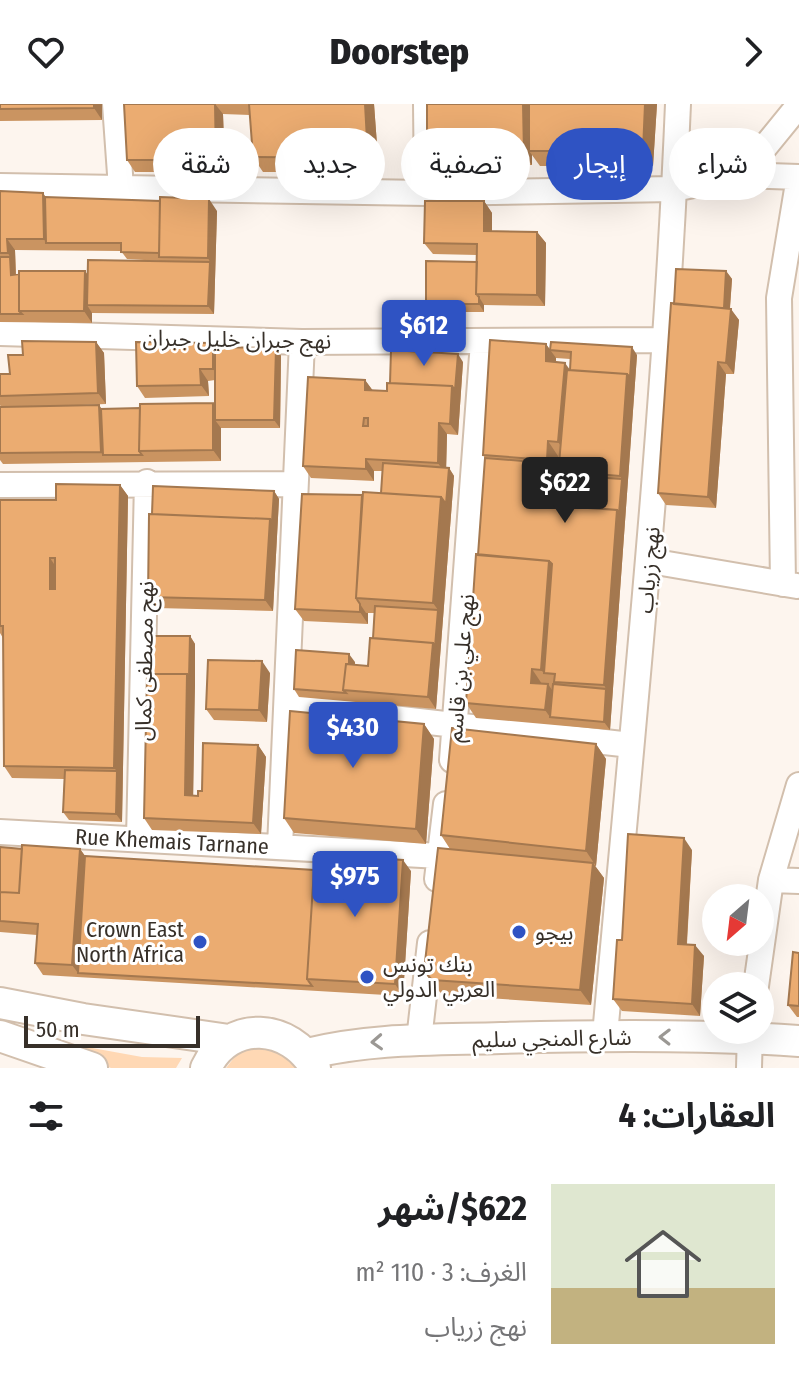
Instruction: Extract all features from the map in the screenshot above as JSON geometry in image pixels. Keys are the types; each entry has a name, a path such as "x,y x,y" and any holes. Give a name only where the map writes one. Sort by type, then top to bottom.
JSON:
{"main road":[{"path":"0,1003 83,1019 229,1040"},
{"path":"206,1068 212,1056 229,1040 249,1032 271,1032 291,1040 311,1061"},
{"name":"شارع المنجي سليم","path":"311,1061 350,1043 702,1034"},
{"path":"0,1036 75,1064"},
{"name":"شارع المنجي سليم","path":"774,1037 799,1041"}],"street":[{"path":"115,104 121,188"},
{"path":"426,104 426,128"},
{"name":"نهج زرياب","path":"677,128 678,104"},
{"path":"776,133 799,105"},
{"path":"650,561 791,585 779,298 799,177 776,176"},
{"path":"0,186 401,193"},
{"path":"530,191 669,189"},
{"name":"نهج زرياب","path":"605,1035 650,561 673,200"},
{"name":"نهج جبران خليل جبران","path":"0,333 302,342 666,340"},
{"path":"280,847 302,342"},
{"name":"نهج علي بن قاسم","path":"419,1040 456,724 483,342"},
{"path":"0,485 147,482 295,484"},
{"name":"نهج مصطفى كمال","path":"139,839 147,482"},
{"path":"287,706 631,745"},
{"path":"758,972 771,880 799,785"},
{"name":"Rue Khemais Tarnane","path":"0,832 440,856"},
{"path":"771,880 799,881"},
{"path":"749,1068 750,1044"}],"shaded area":[{"path":"37,1038 142,1057 182,1058 176,1068 111,1068"},
{"path":"250,1047 279,1048 303,1068 226,1068 237,1054"}],"building":[{"path":"0,104 94,104 94,108 0,109"},
{"path":"124,104 215,104 215,128 153,128 153,160 127,160"},
{"path":"249,104 365,104 366,128 275,128 275,157 259,157 259,128 251,128"},
{"path":"427,104 523,104 523,128 427,128"},
{"path":"529,104 645,104 644,128 546,128 546,151 530,151"},
{"path":"0,191 43,193 44,239 7,239 8,253 0,253"},
{"path":"45,197 160,201 159,253 121,252 121,243 46,243"},
{"path":"160,200 209,200 208,258 159,257"},
{"path":"425,201 484,201 484,231 537,232 537,295 476,294 477,244 424,243"},
{"path":"0,257 10,257 11,275 19,274 19,311 22,314 0,314"},
{"path":"88,260 210,262 208,306 87,305"},
{"path":"426,261 477,262 476,294 479,304 426,304"},
{"path":"676,269 726,271 724,308 674,304"},
{"path":"19,271 85,271 84,311 19,311"},
{"path":"671,303 731,309 726,363 718,362 708,497 658,493"},
{"path":"490,340 546,344 546,361 565,363 558,442 548,441 547,460 483,455"},
{"path":"22,341 96,342 98,393 0,396 0,374 10,374 8,355 23,355"},
{"path":"136,342 213,343 213,369 200,369 201,385 137,386"},
{"path":"551,342 632,347 630,377 627,374 570,370 571,352 550,350"},
{"path":"215,347 276,348 274,420 215,420"},
{"path":"391,350 458,354 455,390 452,386 390,383"},
{"path":"567,370 627,374 620,476 559,471 556,505 617,510 604,685 554,682 555,674 544,673 552,564 549,561 478,555 485,458 559,464"},
{"path":"308,377 365,380 365,390 387,391 387,383 452,386 450,424 439,423 438,463 366,459 366,469 303,466"},
{"path":"213,403 213,450 139,451 140,404"},
{"path":"99,405 101,452 0,453 0,407"},
{"path":"140,408 139,451 142,455 103,455 101,409"},
{"path":"383,463 449,468 446,504 441,497 381,493"},
{"path":"561,475 622,479 619,513 617,510 559,506"},
{"path":"56,484 120,485 114,768 4,766 0,500 56,500","holes":["50,558 55,558 55,589 50,589"]},
{"path":"153,486 274,491 272,522 270,519 152,514"},
{"path":"363,492 441,497 433,603 356,598"},
{"path":"302,494 362,495 356,598 360,612 295,609"},
{"path":"149,514 270,519 265,600 148,597"},
{"path":"476,554 549,561 541,670 532,669 531,683 548,684 545,710 466,703"},
{"path":"375,606 438,610 435,647 433,643 373,638"},
{"path":"150,636 190,636 189,678 187,674 149,674"},
{"path":"370,638 433,643 428,697 343,690 346,664 368,666"},
{"path":"296,650 349,654 343,690 346,693 294,689"},
{"path":"208,660 262,661 259,710 206,709"},
{"path":"147,674 187,674 185,795 198,796 198,791 202,791 203,743 258,745 253,823 144,818"},
{"path":"553,684 606,689 604,722 550,717"},
{"path":"290,711 424,724 416,829 284,818"},
{"path":"452,728 596,744 586,851 441,835"},
{"path":"65,770 117,771 116,814 63,812"},
{"path":"628,834 684,838 678,944 695,945 692,1004 613,999 617,940 622,940"},
{"path":"22,845 80,849 72,965 35,963 38,924 0,921 0,892 19,893"},
{"path":"0,847 22,849 19,893 0,892"},
{"name":"بيجو","path":"438,848 593,863 580,990 432,980 424,971"},
{"path":"315,854 403,860 395,984 307,979"},
{"name":"Crown East North Africa","path":"85,856 314,870 307,979 312,986 78,973"},
{"path":"793,952 799,953 799,1006 788,1005"}],"place":[{"name":"بيجو","path":"519,932"},
{"name":"Crown East North Africa","path":"200,942"},
{"name":"بنك تونس العربي الدولي","path":"367,977"}]}
